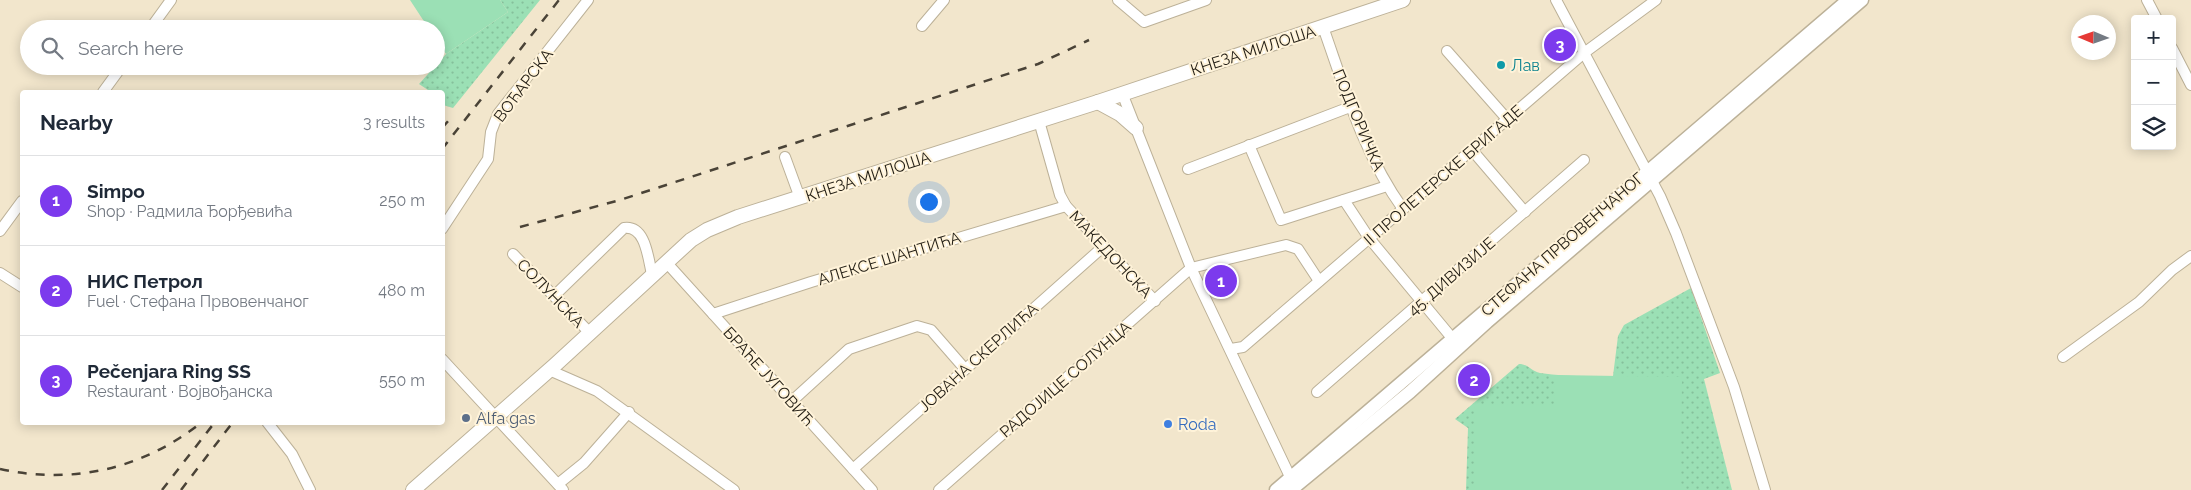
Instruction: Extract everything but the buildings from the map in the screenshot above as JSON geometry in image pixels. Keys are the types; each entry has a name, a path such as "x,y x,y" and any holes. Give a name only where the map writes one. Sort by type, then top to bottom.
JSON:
{"main road":[{"name":"КНЕЗА МИЛОША","path":"413,490 549,370 690,240 707,230 738,217 1098,102 1403,0"},
{"path":"1098,102 1120,114 1136,128"}],"street":[{"path":"157,20 171,0"},
{"name":"ВОЋАРСКА","path":"445,224 488,158 491,132 498,114 588,0"},
{"path":"922,26 944,0"},
{"path":"1118,0 1144,22 1206,0"},
{"path":"1556,0 1649,176 1676,233 1734,387 1764,490"},
{"name":"II ПРОЛЕТЕРСКЕ БРИГАДЕ","path":"1231,349 1243,347 1584,53 1656,0"},
{"name":"СТЕФАНА ПРВОВЕНЧАНОГ","path":"1276,490 1292,484 1410,392 1484,318 1649,176 1848,0"},
{"name":"СТЕФАНА ПРВОВЕНЧАНОГ","path":"1649,176 1862,0"},
{"path":"2147,0 2155,15"},
{"name":"ПОДГОРИЧКА","path":"1323,27 1350,107 1387,186 1403,209"},
{"path":"1447,51 1507,119"},
{"path":"2176,56 2191,85"},
{"path":"104,90 115,75"},
{"path":"1122,93 1191,268 1231,349 1292,484"},
{"path":"1188,169 1350,107"},
{"name":"МАКЕДОНСКА","path":"1039,121 1060,195 1066,206 1155,301"},
{"path":"1249,145 1280,220 1387,186"},
{"path":"1472,150 1524,212"},
{"path":"785,158 800,198"},
{"name":"45. ДИВИЗИЈЕ","path":"1318,392 1584,160"},
{"path":"1344,200 1369,238 1452,338"},
{"path":"1,229 20,204"},
{"name":"АЛЕКСЕ ШАНТИЋА","path":"713,314 810,282 1066,206"},
{"path":"554,296 624,228 635,229 641,234 652,274"},
{"path":"1191,268 1286,245 1298,249 1319,281"},
{"name":"ЈОВАНА СКЕРЛИЋА","path":"853,469 1104,246"},
{"name":"СОЛУНСКА","path":"513,254 589,332"},
{"path":"2064,357 2139,302 2172,270 2191,256"},
{"name":"БРАЋЕ ЈУГОВИЋ","path":"666,262 872,490"},
{"name":"РАДОЈИЦЕ СОЛУНЦА","path":"939,490 1191,268"},
{"path":"0,274 20,287"},
{"path":"0,281 20,287"},
{"name":"СТЕФАНА ПРВОВЕНЧАНОГ","path":"1292,484 1452,338 1484,318"},
{"path":"792,401 849,349 917,326 931,330 965,369"},
{"path":"445,362 561,487 629,412"},
{"path":"549,370 597,391 629,412 734,490"},
{"path":"269,425 292,454 310,490"}],"green space":[{"path":"410,0 500,0 508,12 446,54 445,20 423,20"},
{"path":"500,0 540,0 453,108 445,106 445,90 428,90 419,84 427,75 445,75 446,54 508,12"},
{"path":"1691,288 1720,373 1704,379 1732,490 1466,490 1468,428 1455,419 1519,364 1540,373 1576,376 1613,376 1618,336 1624,325"},
{"path":"1555,375 1682,377 1680,490 1474,490 1475,404 1554,405"}],"railway":[{"path":"445,145 559,0"},
{"path":"520,227 620,200 1038,64 1089,40"},
{"path":"445,125 449,120"},
{"path":"0,469 27,474 54,475 80,474 106,469 131,462 156,451 198,425"},
{"path":"162,490 213,425"},
{"path":"181,490 231,425"}],"place":[{"name":"Pečenjara Ring SS","path":"1560,45"},
{"name":"Лав","path":"1501,65"},
{"name":"Simpo","path":"1221,281"},
{"name":"НИС Петрол","path":"1474,380"},
{"name":"Alfa gas","path":"466,418"},
{"name":"Roda","path":"1168,424"}]}
